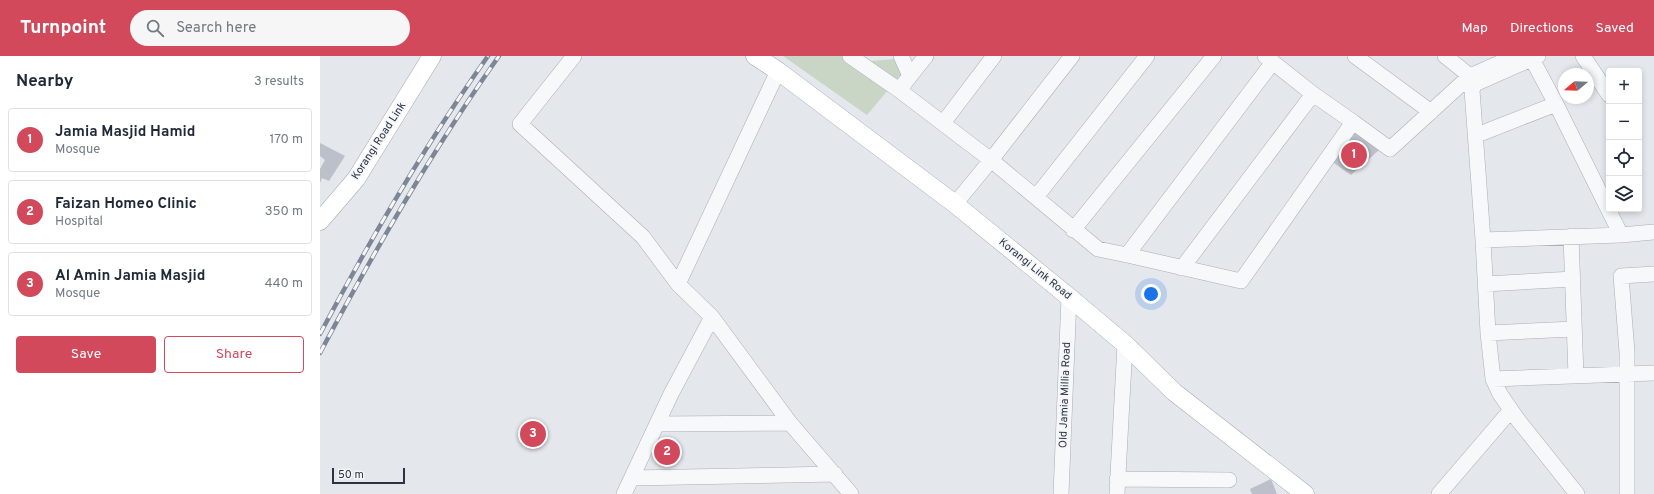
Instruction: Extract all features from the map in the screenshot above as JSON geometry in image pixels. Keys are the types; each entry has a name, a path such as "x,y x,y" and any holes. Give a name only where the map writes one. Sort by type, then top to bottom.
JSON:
{"main road":[{"name":"Korangi Road Link","path":"320,221 356,179 432,56"},
{"name":"Korangi Link Road","path":"755,56 778,71 951,201 1125,344 1174,392 1305,494"}],"street":[{"path":"574,56 520,124 643,238 678,284 712,317 790,423 851,494"},
{"path":"850,56 988,157 1073,230 1098,249 1241,281 1353,122"},
{"path":"901,56 910,76"},
{"path":"898,90 926,56"},
{"path":"943,123 994,56"},
{"path":"988,157 1059,56"},
{"path":"951,201 1072,56"},
{"path":"1036,197 1147,56"},
{"path":"1073,230 1214,56"},
{"path":"1355,56 1431,112"},
{"path":"1445,56 1470,76"},
{"path":"1127,255 1269,59 1313,94 1390,149 1470,76 1515,56"},
{"path":"1583,56 1606,90"},
{"path":"1577,494 1511,410 1500,394 1493,379 1488,333 1472,90 1475,84 1535,57 1556,104 1621,235"},
{"path":"678,284 778,71"},
{"path":"1182,268 1313,94"},
{"path":"1476,136 1556,104"},
{"path":"1483,240 1621,235 1654,232"},
{"path":"1571,236 1576,376"},
{"path":"1627,494 1627,374 1621,276 1654,274"},
{"path":"1485,284 1573,279"},
{"name":"Old Jamia Millia Road","path":"1061,494 1069,297"},
{"path":"624,494 657,424 712,317"},
{"path":"1488,333 1574,329"},
{"path":"1116,494 1125,344"},
{"path":"1493,379 1654,373"},
{"path":"1439,494 1511,410"},
{"path":"657,424 790,423"},
{"path":"632,478 834,474"},
{"path":"1117,479 1229,480"}],"green space":[{"path":"783,56 858,56 871,61 895,59 911,63 867,115"}],"building":[{"path":"1355,130 1379,150 1351,175 1331,161"},
{"path":"320,143 345,156 329,181 322,178 320,183 320,169 325,160 320,156"},
{"path":"1271,479 1277,494 1252,494 1250,489"}],"railway":[{"path":"320,334 400,192 442,123 488,56"},
{"path":"320,353 361,277 427,165 450,128 499,56"}],"place":[{"name":"Jamia Masjid Hamid","path":"1354,155"},
{"name":"Al Amin Jamia Masjid","path":"533,434"},
{"name":"Faizan Homeo Clinic","path":"667,452"}]}
